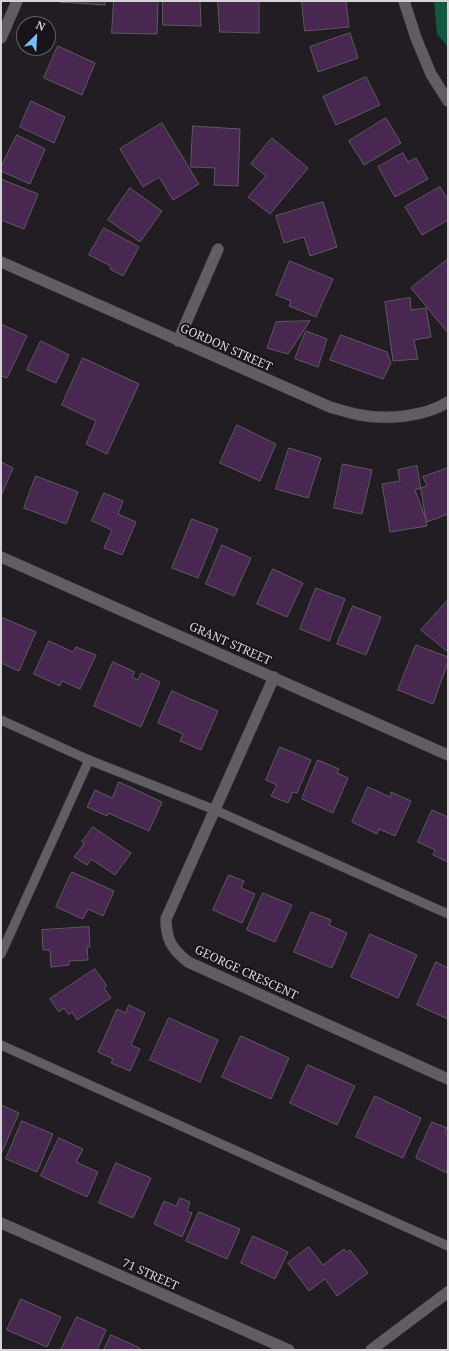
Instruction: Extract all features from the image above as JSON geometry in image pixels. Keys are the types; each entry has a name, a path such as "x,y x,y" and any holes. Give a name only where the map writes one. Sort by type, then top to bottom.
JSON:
{"street":[{"path":"1,38 17,1"},
{"path":"404,1 416,38 431,74 448,102"},
{"path":"178,341 218,249"},
{"name":"GORDON STREET","path":"1,262 330,407 360,415 399,417 428,411 448,402"},
{"name":"GRANT STREET","path":"1,557 274,677 448,756"},
{"name":"GEORGE CRESCENT","path":"274,677 216,810 166,919 166,930 170,943 179,955 188,962 448,1079"},
{"name":"71 STREET","path":"1,1223 289,1350"},
{"path":"371,1350 448,1292"}],"lane":[{"path":"1,720 89,760 216,810 448,914"},
{"path":"1,954 89,760"},
{"path":"1,1045 448,1246"}],"green space":[{"path":"434,1 448,1 448,47 437,34"}],"building":[{"path":"105,1 105,5 59,2"},
{"path":"114,1 158,1 157,34 112,33"},
{"path":"163,1 200,1 201,26 163,25"},
{"path":"218,1 259,1 259,33 220,32"},
{"path":"302,1 346,1 349,27 305,31"},
{"path":"350,33 358,58 318,72 310,47"},
{"path":"58,46 95,63 82,95 44,78 54,56 56,56"},
{"path":"366,77 380,105 336,125 323,97"},
{"path":"31,101 65,117 54,143 20,127"},
{"path":"386,118 401,143 364,165 349,141"},
{"path":"162,123 199,184 173,200 159,177 143,187 120,149"},
{"path":"193,126 240,129 238,186 214,185 215,168 191,167"},
{"path":"17,135 45,149 30,184 1,171 1,167"},
{"path":"272,138 308,168 270,214 248,197 266,176 251,164"},
{"path":"403,153 408,162 416,158 428,179 395,197 378,167"},
{"path":"1,179 38,194 24,229 1,220"},
{"path":"440,187 448,200 448,220 422,235 405,207"},
{"path":"130,188 162,211 140,242 108,220"},
{"path":"323,202 337,247 310,256 304,237 284,243 276,216"},
{"path":"104,228 139,247 123,276 110,269 111,266 89,255"},
{"path":"447,260 448,261 448,333 411,288"},
{"path":"290,261 333,279 316,317 289,306 291,301 276,295"},
{"path":"410,298 411,310 426,308 431,337 414,340 418,359 393,361 385,302"},
{"path":"310,321 288,354 267,348 276,322"},
{"path":"1,324 27,336 7,378 1,376"},
{"path":"306,331 327,339 318,367 295,359"},
{"path":"341,335 387,352 391,363 383,379 330,360"},
{"path":"41,341 69,355 56,383 27,370"},
{"path":"83,358 139,384 107,454 86,444 96,421 62,405"},
{"path":"237,425 276,444 260,481 220,463"},
{"path":"289,448 321,458 308,498 276,489"},
{"path":"1,462 13,468 1,496"},
{"path":"343,464 372,470 362,514 334,508"},
{"path":"417,466 427,526 390,532 382,484 400,481 398,470"},
{"path":"448,468 448,514 427,522 415,490 427,486 423,477"},
{"path":"36,476 78,492 66,524 24,508"},
{"path":"104,493 123,501 118,514 136,522 122,555 104,548 112,530 92,521"},
{"path":"192,519 218,529 198,578 172,568"},
{"path":"222,545 251,558 234,596 206,584"},
{"path":"273,569 303,583 287,617 257,604"},
{"path":"316,588 345,599 329,641 300,629"},
{"path":"448,600 448,652 421,630"},
{"path":"353,606 381,617 366,655 337,644"},
{"path":"1,617 36,632 19,671 1,663"},
{"path":"49,641 73,652 76,647 96,655 80,689 62,681 60,686 34,674"},
{"path":"416,645 448,657 448,662 433,704 398,690"},
{"path":"113,662 135,672 132,677 138,680 141,673 160,682 141,727 94,706"},
{"path":"172,691 218,711 201,750 180,741 183,734 158,723"},
{"path":"280,747 311,760 297,793 293,792 288,803 271,796 277,785 266,780"},
{"path":"318,760 339,769 337,773 348,778 333,813 302,799"},
{"path":"119,782 162,802 149,831 108,813 107,816 87,807 95,790 112,798"},
{"path":"368,787 390,797 391,792 411,801 395,836 379,829 377,834 352,822"},
{"path":"432,810 448,817 448,862 433,855 435,850 418,842"},
{"path":"93,827 131,853 115,875 91,859 87,865 74,857 84,844 82,842"},
{"path":"72,872 114,891 103,916 88,909 83,919 56,907"},
{"path":"229,875 244,881 241,888 255,894 242,923 213,910"},
{"path":"263,893 292,905 275,942 247,930"},
{"path":"311,912 331,920 329,925 347,933 332,968 294,952"},
{"path":"89,927 90,947 87,947 88,960 69,961 69,965 51,967 50,950 43,950 42,930"},
{"path":"370,934 417,955 398,998 351,977"},
{"path":"436,962 448,968 448,1019 417,1005"},
{"path":"95,969 107,986 104,988 111,998 77,1020 72,1012 69,1015 64,1008 59,1012 50,999"},
{"path":"129,1005 145,1013 131,1045 140,1049 130,1071 111,1063 113,1059 98,1052 117,1009 125,1013"},
{"path":"169,1018 218,1040 200,1082 150,1060"},
{"path":"241,1036 289,1058 271,1099 222,1077"},
{"path":"308,1065 355,1086 337,1125 290,1103"},
{"path":"375,1096 421,1118 403,1158 356,1137"},
{"path":"1,1105 19,1113 2,1152 1,1152"},
{"path":"22,1121 53,1134 37,1172 6,1159"},
{"path":"432,1122 447,1128 445,1133 448,1135 447,1173 416,1158"},
{"path":"59,1138 83,1149 76,1162 98,1172 87,1197 41,1176"},
{"path":"116,1163 151,1178 133,1218 99,1203"},
{"path":"180,1198 190,1202 187,1211 192,1213 182,1237 154,1224 164,1201 176,1206"},
{"path":"199,1212 240,1229 227,1259 186,1241"},
{"path":"253,1236 288,1252 275,1279 241,1263"},
{"path":"309,1247 323,1265 344,1249 347,1252 350,1250 368,1273 337,1296 325,1279 309,1291 288,1263"},
{"path":"21,1299 61,1317 47,1347 7,1330"},
{"path":"77,1317 106,1330 97,1350 61,1350"},
{"path":"111,1335 140,1348 139,1350 104,1350"}]}
